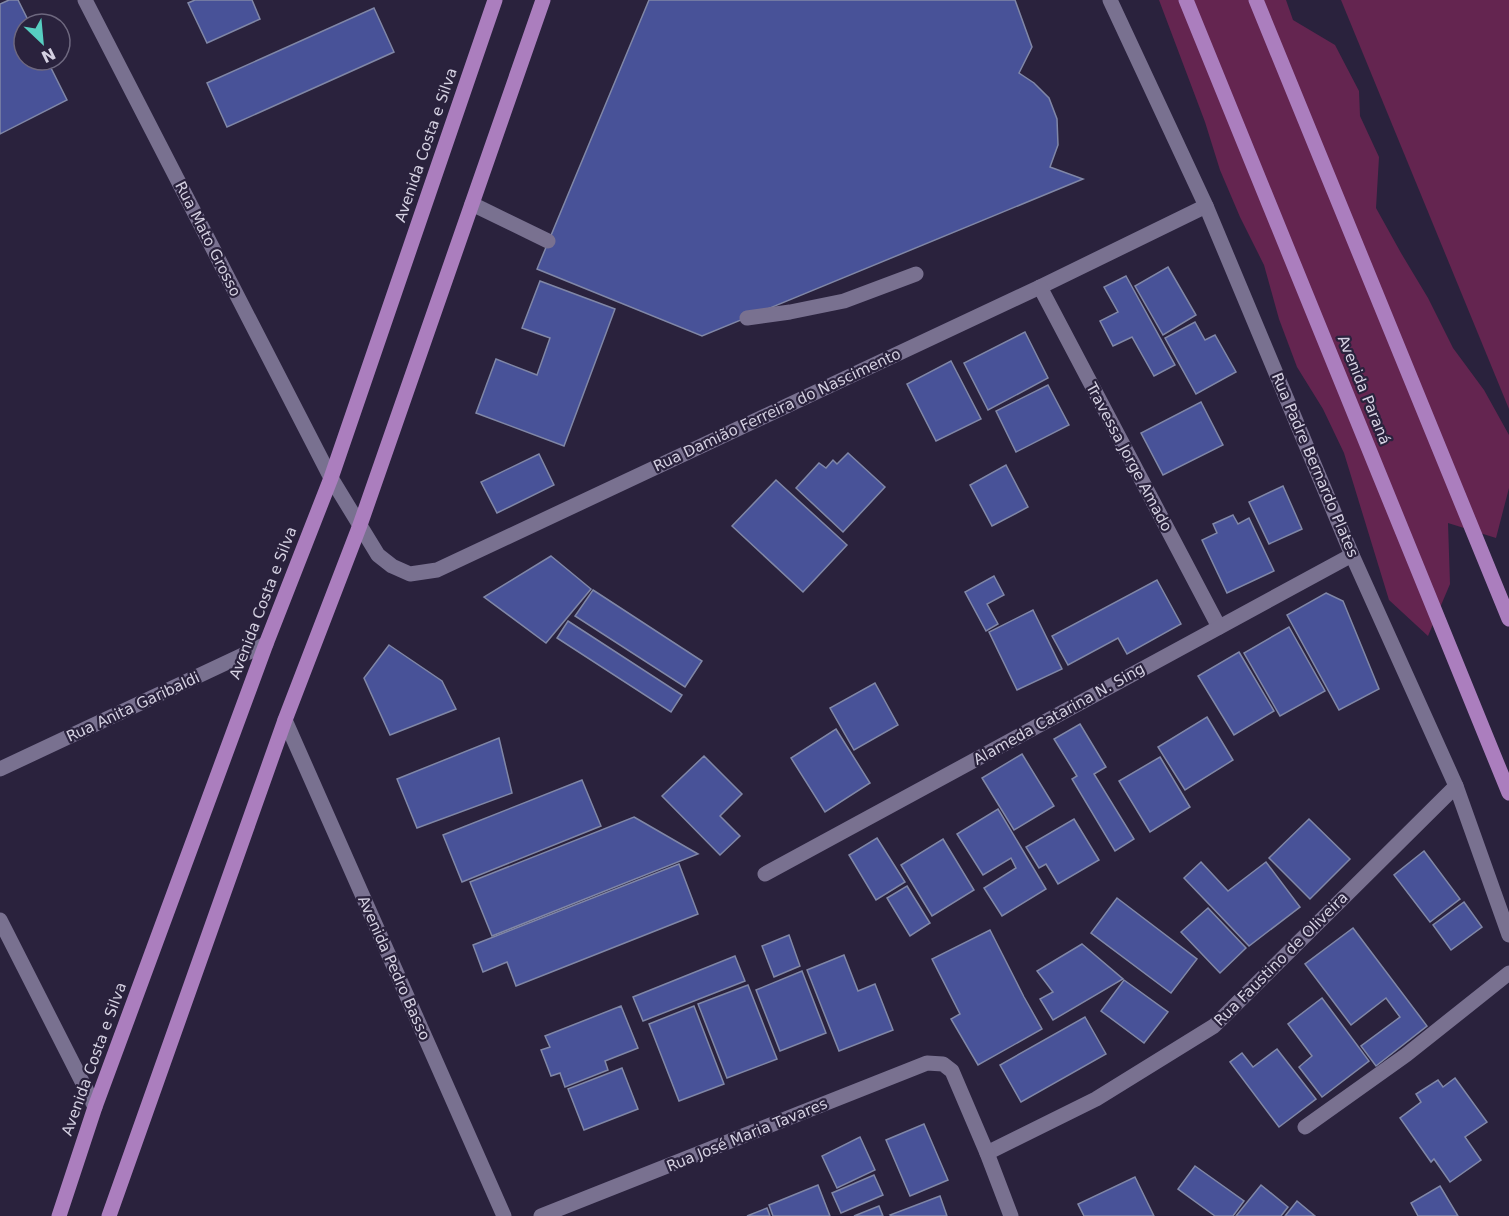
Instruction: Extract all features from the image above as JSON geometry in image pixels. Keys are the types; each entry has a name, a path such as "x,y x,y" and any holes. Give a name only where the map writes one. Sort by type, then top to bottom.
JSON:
{"main road":[{"name":"Avenida Costa e Silva","path":"59,1216 95,1107 266,644 331,478 495,0"},
{"path":"109,1216 285,720 360,525 543,0"},
{"name":"Avenida Paraná","path":"1186,0 1509,793"},
{"path":"1256,0 1509,619"}],"street":[{"name":"Rua Mato Grosso","path":"84,0 331,478 360,525"},
{"name":"Rua Padre Bernardo Plates","path":"1110,0 1206,206 1352,555 1456,786 1509,935"},
{"path":"472,204 548,241"},
{"name":"Rua Damião Ferreira do Nascimento","path":"360,525 378,555 392,566 410,574 437,570 1040,287 1206,206"},
{"path":"747,318 844,301 916,274"},
{"name":"Travessa Jorge Amado","path":"1040,287 1219,627"},
{"name":"Alameda Catarina N. Sing","path":"765,874 1352,555"},
{"name":"Rua Anita Garibaldi","path":"0,769 266,644"},
{"name":"Avenida Pedro Basso","path":"285,720 504,1216"},
{"name":"Rua Faustino de Oliveira","path":"987,1153 1096,1099 1214,1026 1456,786"},
{"path":"0,920 95,1107"},
{"path":"1305,1127 1406,1055 1509,973"},
{"name":"Rua José Maria Tavares","path":"541,1216 927,1063 943,1064 952,1071 987,1153"},
{"path":"987,1153 1011,1216"}],"shaded area":[{"path":"1159,0 1286,0 1293,20 1335,45 1359,91 1360,116 1379,157 1376,208 1428,298 1453,348 1484,390 1509,435 1509,488 1496,538 1448,523 1450,584 1428,636 1389,600 1344,453 1323,409 1297,367 1279,319 1264,265 1220,170 1205,122"},
{"path":"1341,0 1509,0 1509,409"}],"building":[{"path":"9,0 18,0 24,12 12,12 12,72 53,72 67,100 0,134 0,4"},
{"path":"195,0 252,0 260,19 207,43 188,3"},
{"path":"649,0 1015,0 1032,47 1019,73 1034,83 1049,98 1057,119 1058,145 1050,167 1083,179 702,336 537,269"},
{"path":"374,8 394,52 227,127 207,83"},
{"path":"1168,267 1196,315 1163,335 1135,286"},
{"path":"1126,276 1175,365 1154,376 1132,337 1113,346 1100,321 1118,312 1104,287"},
{"path":"540,281 615,309 564,446 476,413 496,359 537,375 550,338 522,328"},
{"path":"1195,322 1205,340 1215,335 1236,372 1196,394 1165,338"},
{"path":"1025,332 1048,378 988,410 964,363"},
{"path":"951,361 981,419 936,441 907,384"},
{"path":"1048,385 1069,425 1016,452 996,411"},
{"path":"1201,402 1223,445 1163,475 1141,433"},
{"path":"848,453 885,487 843,532 796,488 819,463 826,468 833,460 837,464"},
{"path":"539,454 554,485 497,513 481,482"},
{"path":"1006,465 1028,507 992,526 970,485"},
{"path":"776,480 847,545 803,592 732,526"},
{"path":"1283,486 1302,529 1269,544 1249,502"},
{"path":"1233,515 1238,524 1249,518 1274,571 1227,593 1202,540 1217,533 1213,524"},
{"path":"551,556 591,589 546,643 484,597"},
{"path":"994,576 1004,595 987,604 998,624 986,631 965,592"},
{"path":"1157,580 1181,624 1127,654 1118,638 1068,665 1052,636"},
{"path":"593,590 702,661 685,687 575,616"},
{"path":"1326,593 1343,601 1379,689 1339,710 1287,615"},
{"path":"1033,610 1062,669 1017,690 989,632"},
{"path":"568,621 682,695 671,712 557,638"},
{"path":"1289,627 1325,691 1280,716 1244,653"},
{"path":"389,645 442,681 456,709 390,735 364,678"},
{"path":"1239,652 1274,711 1234,735 1198,676"},
{"path":"875,683 898,725 854,750 830,708"},
{"path":"1207,717 1233,760 1185,790 1158,747"},
{"path":"1080,724 1106,767 1094,774 1134,839 1115,851 1072,779 1077,776 1054,739"},
{"path":"836,729 870,783 825,812 791,758"},
{"path":"499,738 512,793 417,828 397,779"},
{"path":"1022,754 1054,806 1014,830 982,778"},
{"path":"704,756 742,794 720,816 740,836 720,855 662,796"},
{"path":"1160,757 1190,807 1150,832 1119,781"},
{"path":"582,780 601,826 462,882 443,835"},
{"path":"998,809 1046,889 1002,916 984,888 1016,868 1011,858 983,875 957,834"},
{"path":"634,817 698,854 492,936 470,882"},
{"path":"1074,819 1099,860 1058,884 1046,864 1039,868 1026,847"},
{"path":"1309,819 1350,859 1310,899 1269,858"},
{"path":"877,838 905,882 876,900 849,855"},
{"path":"943,839 974,890 932,916 901,865"},
{"path":"1424,851 1460,899 1430,922 1394,875"},
{"path":"1201,862 1228,891 1266,862 1300,907 1249,946 1184,878"},
{"path":"679,864 698,914 516,986 507,962 483,972 473,945"},
{"path":"907,886 930,923 910,936 887,898"},
{"path":"1117,898 1197,959 1171,993 1091,933"},
{"path":"1464,902 1482,927 1451,950 1433,925"},
{"path":"1208,908 1246,948 1220,973 1181,932"},
{"path":"1353,928 1427,1026 1376,1066 1361,1046 1400,1017 1386,998 1351,1025 1305,964"},
{"path":"990,930 1042,1029 978,1065 951,1019 960,1014 932,959"},
{"path":"789,935 800,966 774,977 762,946"},
{"path":"1082,944 1123,979 1053,1020 1040,999 1053,992 1037,971"},
{"path":"844,955 858,991 875,984 893,1030 839,1051 807,970"},
{"path":"735,956 745,981 643,1021 633,997"},
{"path":"802,971 826,1033 780,1051 756,990"},
{"path":"1124,980 1168,1012 1144,1043 1101,1011"},
{"path":"748,985 777,1059 727,1078 698,1004"},
{"path":"1322,998 1369,1061 1322,1097 1299,1067 1312,1056 1288,1024"},
{"path":"621,1006 638,1048 605,1061 608,1070 565,1087 560,1073 551,1076 541,1050 550,1047 545,1036"},
{"path":"694,1006 724,1084 679,1101 649,1024"},
{"path":"1085,1017 1106,1054 1021,1102 1000,1065"},
{"path":"1277,1049 1316,1099 1279,1127 1230,1062 1242,1053 1253,1067"},
{"path":"622,1068 638,1109 584,1130 568,1089"},
{"path":"1455,1078 1487,1122 1465,1137 1481,1160 1450,1182 1434,1159 1431,1162 1400,1118 1421,1102 1416,1094 1438,1080 1443,1087"},
{"path":"924,1124 948,1180 910,1196 886,1140"},
{"path":"860,1137 875,1170 837,1188 822,1156"},
{"path":"1195,1166 1244,1201 1233,1216 1215,1216 1178,1189"},
{"path":"874,1175 883,1195 841,1213 832,1193"},
{"path":"1135,1177 1154,1216 1084,1216 1078,1204"},
{"path":"818,1185 830,1216 773,1216 769,1205"},
{"path":"1261,1185 1288,1207 1281,1216 1236,1216"},
{"path":"1440,1186 1458,1216 1418,1216 1411,1203"},
{"path":"940,1196 947,1216 890,1215"},
{"path":"1297,1201 1315,1216 1285,1216"},
{"path":"879,1206 883,1216 854,1216"},
{"path":"767,1208 770,1216 747,1216"}]}
